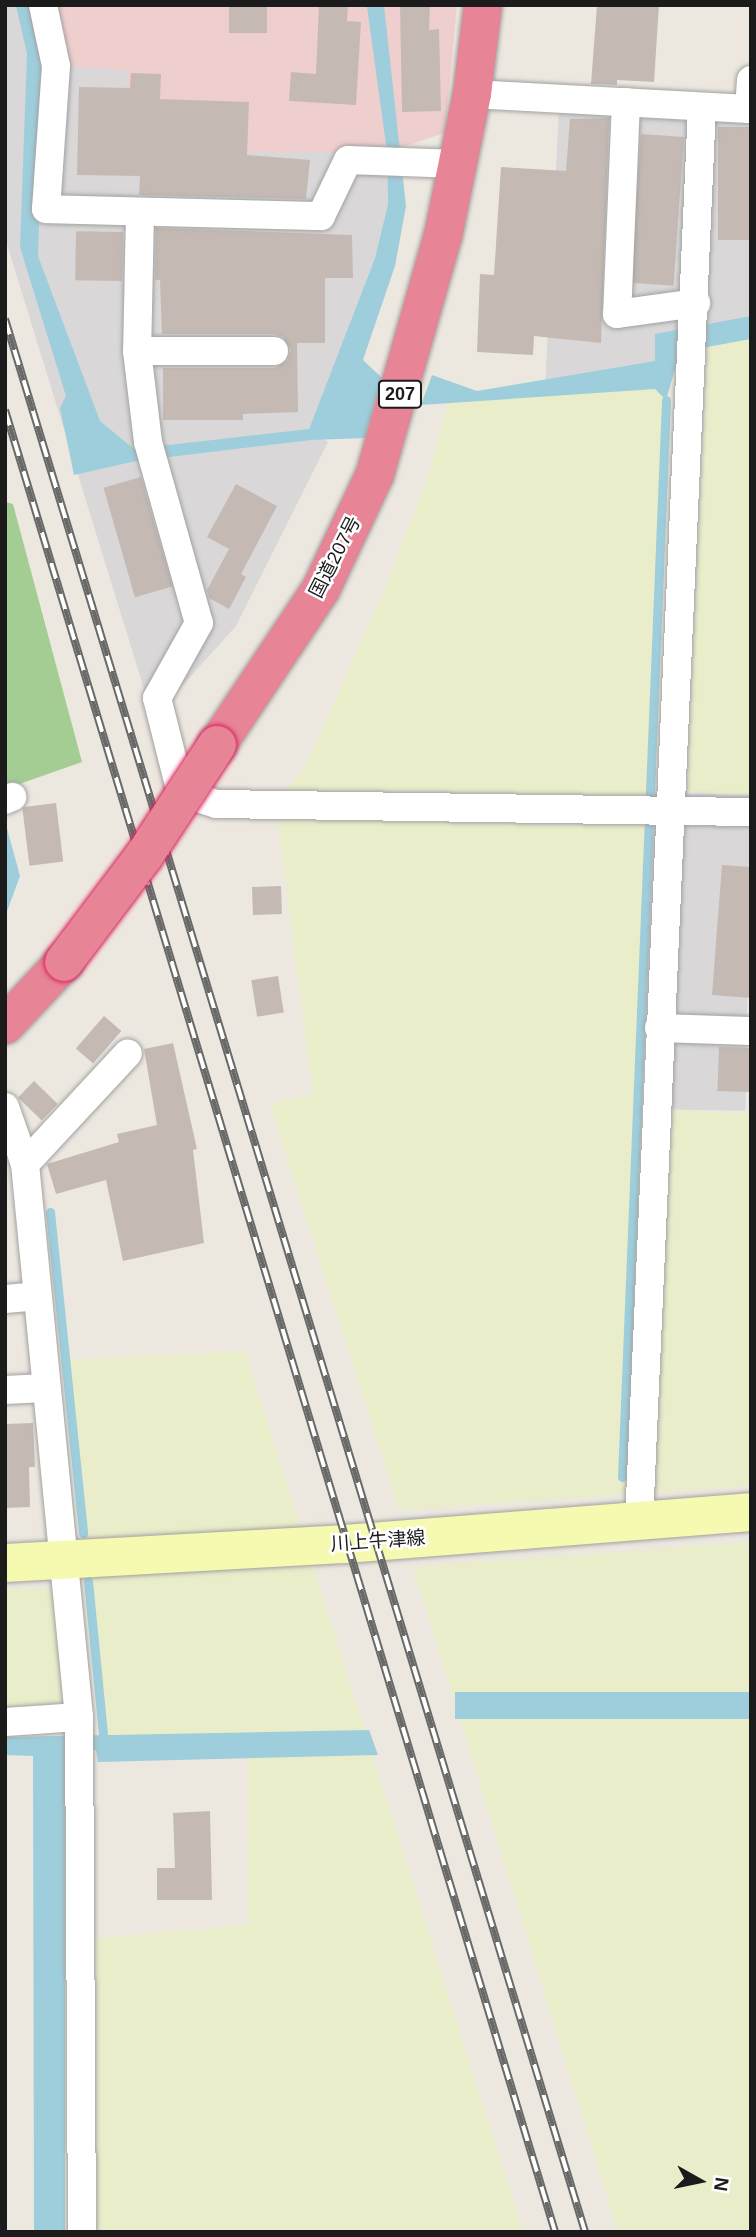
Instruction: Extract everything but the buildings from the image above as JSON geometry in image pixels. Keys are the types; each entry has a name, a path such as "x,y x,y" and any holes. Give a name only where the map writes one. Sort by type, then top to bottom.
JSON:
{"highway":[{"name":"国道207号","path":"5,1025 64,962 144,856 321,589 375,474 418,337 458,164 472,94 483,5"}],"main road":[{"name":"川上牛津線","path":"5,1563 751,1512"}],"street":[{"path":"43,5 56,66 46,209 321,216 348,160 458,164"},
{"path":"472,94 749,109 751,80"},
{"path":"626,102 617,314 696,311"},
{"path":"639,1521 669,811 696,311 702,107"},
{"path":"140,213 137,351 151,453 199,623 157,698 181,793 216,804 751,812"},
{"path":"137,351 274,351"},
{"path":"659,1028 751,1031"},
{"path":"24,1164 128,1053"},
{"path":"5,1107 24,1164 61,1560 79,1717 82,2232"},
{"path":"5,1299 37,1296"},
{"path":"5,1390 45,1388"},
{"path":"5,1722 79,1717"}],"shaded area":[{"path":"5,5 27,5 36,64 128,70 387,152 388,204 375,258 309,429 328,442 236,626 153,718 5,238"},
{"path":"27,5 457,5 445,133 387,152 126,152 128,70 36,64"},
{"path":"559,108 751,116 751,333 708,340 662,379 545,390"},
{"path":"650,793 751,795 745,1111 644,1109"}],"green space":[{"path":"751,333 751,795 687,792 708,340"},
{"path":"662,379 666,400 637,1108 751,1114 751,1486 399,1510 270,1104 313,1094 276,806 307,763 387,584 429,473 449,398"},
{"path":"5,502 13,504 82,762 5,789"},
{"path":"245,1351 523,2232 95,2232 95,1938 248,1925 249,1740 105,1748 65,1360"},
{"path":"751,1542 751,2232 618,2232 413,1567"},
{"path":"53,1588 64,1696 54,1709 5,1710 5,1589"}],"water":[{"path":"16,5 30,5 44,67 38,256 100,421 134,449 309,429 375,258 388,204 387,152 367,7 384,5 406,206 395,266 363,360 382,378 365,438 311,440 136,461 74,475 60,408 66,396 20,247 27,54"},
{"path":"751,316 751,339 680,352 666,400 655,389 421,405 432,375 477,391 655,361 655,334"},
{"path":"5,821 20,876 5,917"},
{"path":"455,1692 751,1692 751,1719 455,1719"},
{"path":"369,1730 378,1755 98,1762 96,1750 65,1749 65,2232 34,2232 33,1756 5,1755 5,1737"}],"waterway":[{"path":"622,1477 666,400"},
{"path":"50,1212 83,1533"},
{"path":"88,1581 103,1735"}],"railway":[{"path":"5,319 585,2232"},
{"path":"5,410 555,2232"}]}
